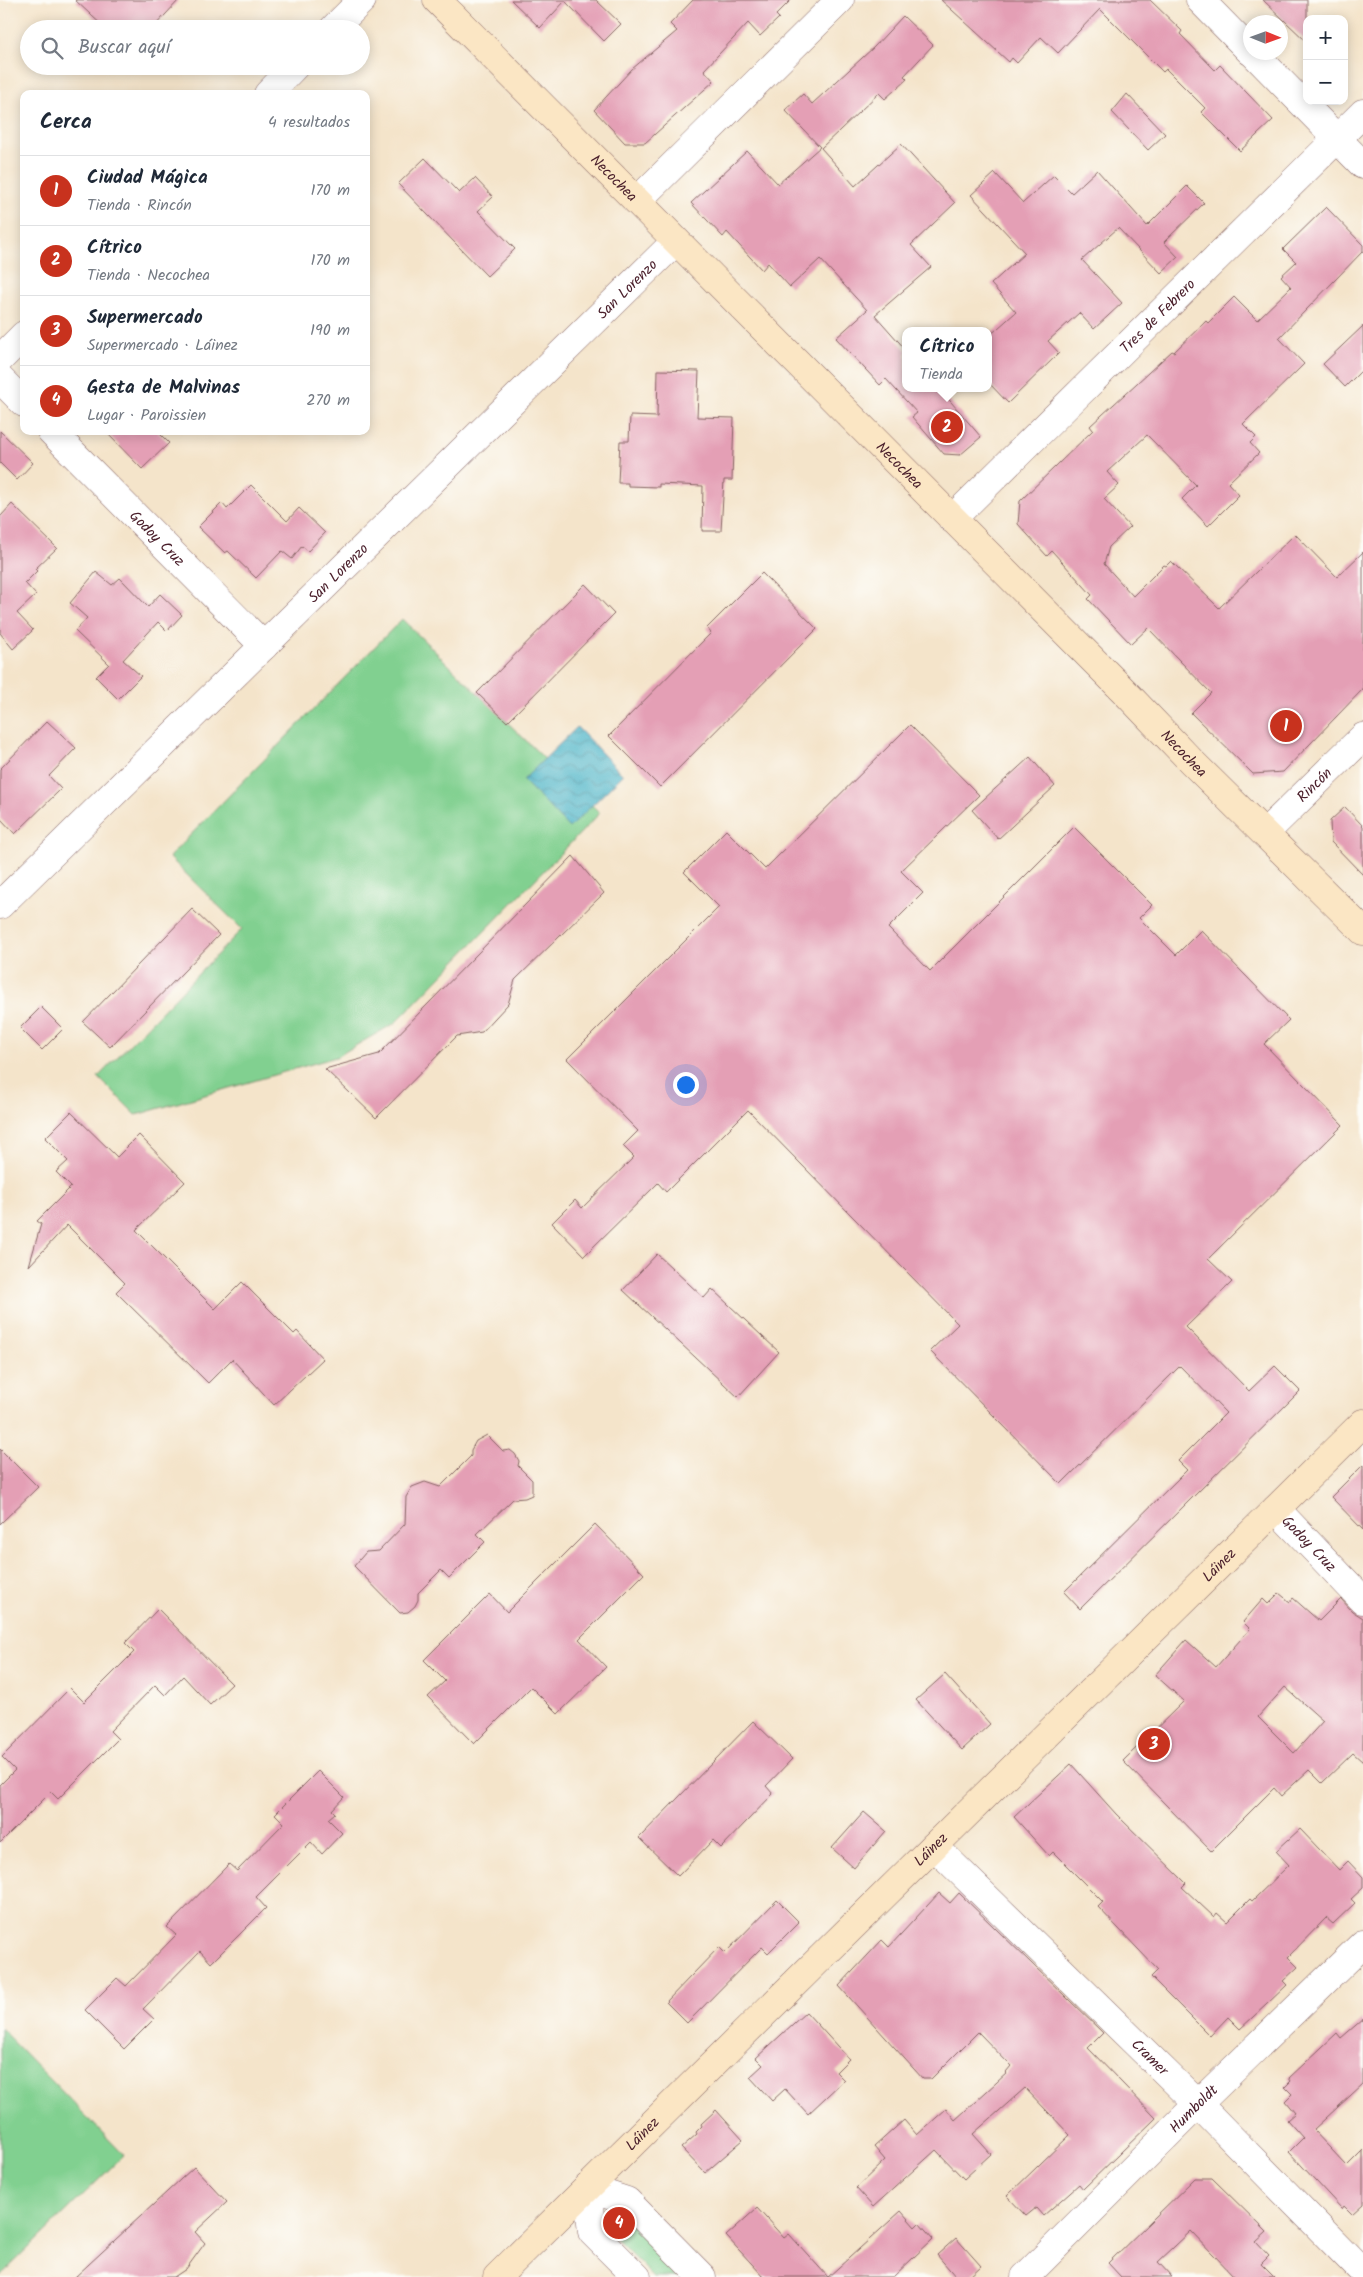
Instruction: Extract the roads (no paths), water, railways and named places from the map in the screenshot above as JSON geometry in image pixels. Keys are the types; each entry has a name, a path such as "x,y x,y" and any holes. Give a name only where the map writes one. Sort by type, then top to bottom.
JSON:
{"main road":[{"name":"Necochea","path":"437,0 1363,932"},
{"name":"Láinez","path":"497,2277 1363,1423"}],"street":[{"path":"342,20 362,0"},
{"path":"637,201 840,0"},
{"path":"1200,0 1243,44"},
{"path":"1259,60 1363,165"},
{"path":"272,90 286,75"},
{"name":"Tres de Febrero","path":"952,519 1363,114"},
{"name":"San Lorenzo","path":"0,905 676,241"},
{"path":"0,359 20,339"},
{"path":"0,380 20,400"},
{"name":"Godoy Cruz","path":"55,435 264,646"},
{"name":"Rincón","path":"1265,833 1363,737"},
{"name":"Godoy Cruz","path":"1276,1509 1363,1600"},
{"name":"Cramer","path":"934,1846 1198,2104 1363,2272"},
{"name":"Humboldt","path":"1025,2277 1198,2104 1363,1944"},
{"path":"636,2277 592,2232 587,2188 627,2201 702,2277"}],"water":[{"path":"577,727 623,775 569,828 523,780"}],"place":[{"name":"Cítrico","path":"947,427"},
{"name":"Ciudad Mágica","path":"1286,726"},
{"name":"Supermercado","path":"1154,1744"},
{"name":"Gesta de Malvinas","path":"619,2223"}]}
